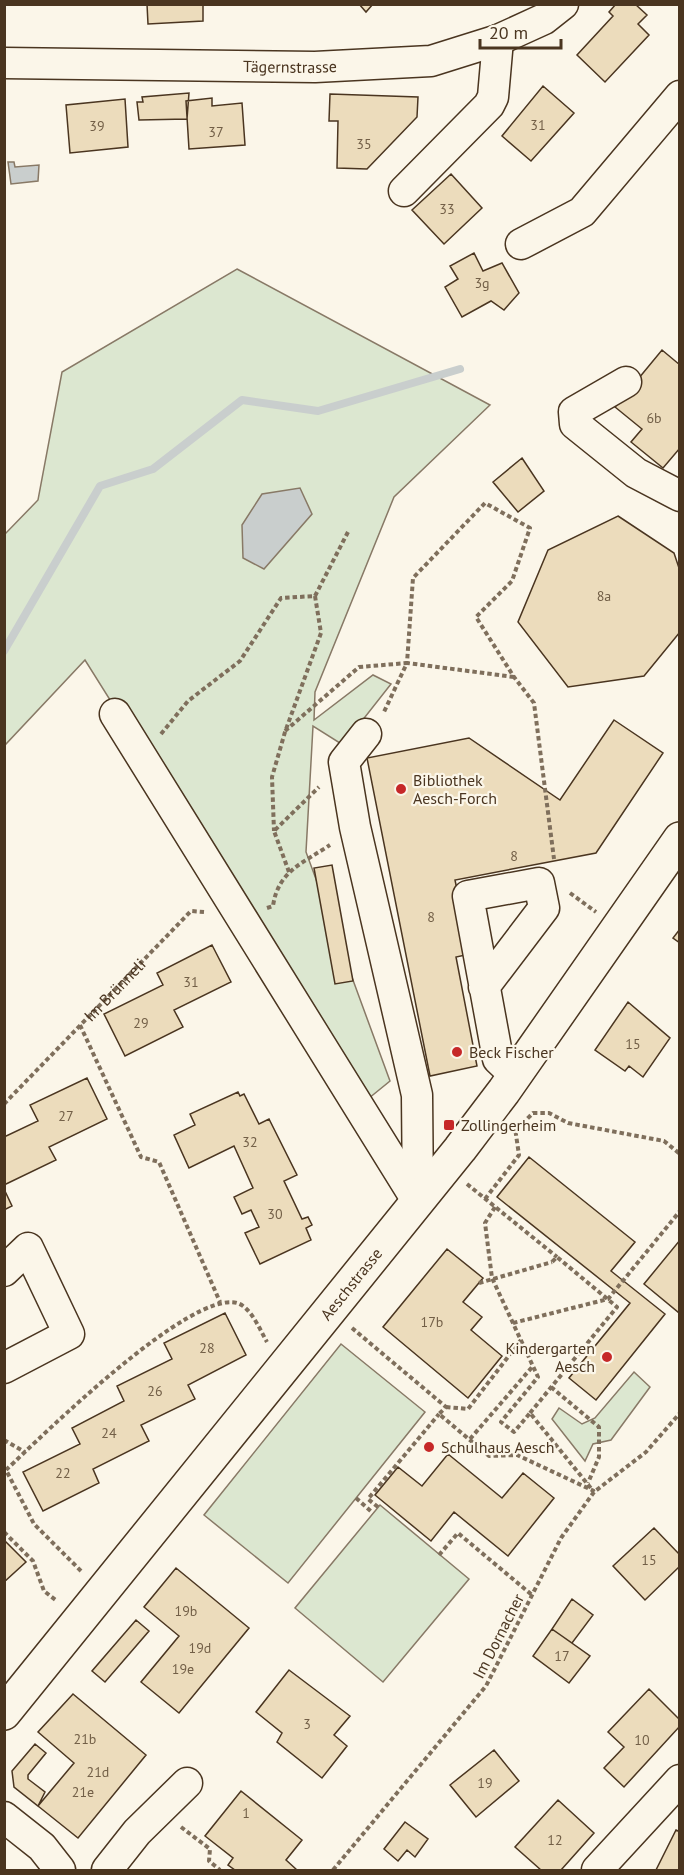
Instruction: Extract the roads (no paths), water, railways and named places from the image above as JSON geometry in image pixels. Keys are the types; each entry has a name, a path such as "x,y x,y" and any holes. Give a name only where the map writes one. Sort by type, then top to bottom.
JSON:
{"main road":[{"name":"Aeschstrasse","path":"4,1713 418,1202 493,1106 680,839"}],"street":[{"name":"Tägernstrasse","path":"4,63 315,67 431,61 498,40 544,19 563,4"},
{"path":"404,191 489,105 493,97 498,40"},
{"path":"521,244 582,212 680,96"},
{"path":"626,382 574,412 575,424 636,473 678,493"},
{"path":"115,714 418,1202"},
{"path":"366,734 344,762 355,827 417,1095 418,1202"},
{"path":"484,987 498,1059 515,1076"},
{"path":"4,1271 28,1248 69,1334 6,1362"},
{"path":"597,1870 680,1780"},
{"path":"107,1870 137,1832 188,1783"},
{"path":"4,1817 42,1847 60,1870"}],"waterway":[{"path":"4,651 100,486 153,469 242,400 318,411 460,369"}],"place":[{"name":"Bibliothek Aesch-Forch","path":"401,789"},
{"name":"Beck Fischer","path":"457,1052"},
{"name":"Zollingerheim","path":"449,1125"},
{"name":"Kindergarten Aesch","path":"607,1357"},
{"name":"Schulhaus Aesch","path":"429,1447"}]}
